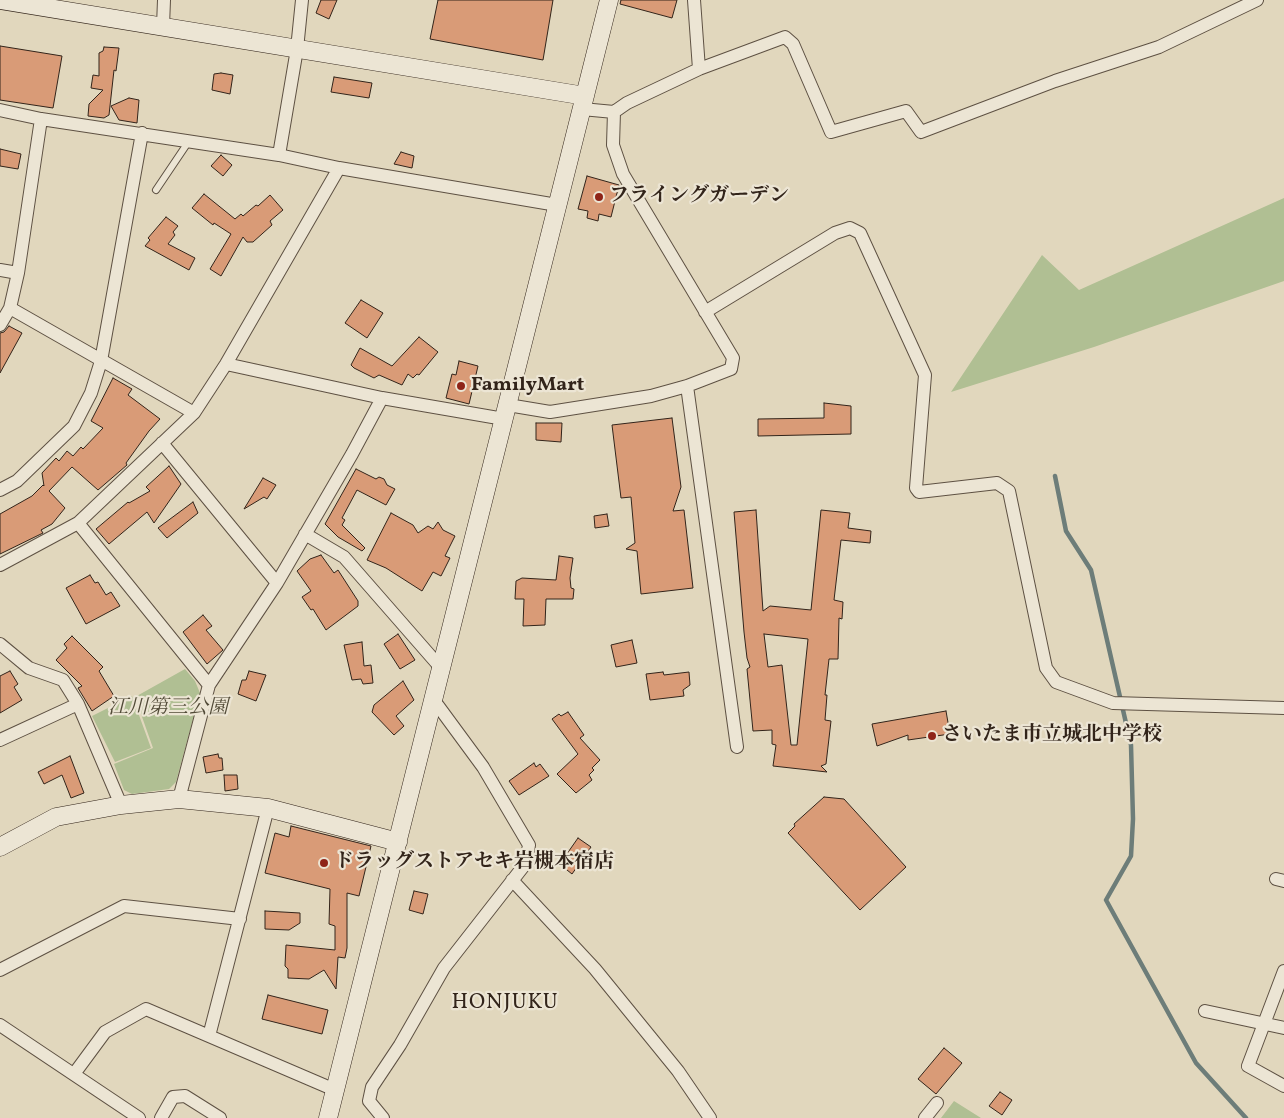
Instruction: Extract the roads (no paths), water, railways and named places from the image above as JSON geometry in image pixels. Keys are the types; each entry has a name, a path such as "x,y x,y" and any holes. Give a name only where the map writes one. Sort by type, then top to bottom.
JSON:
{"street":[{"path":"0,0 296,49 583,102 614,112"},
{"path":"163,26 164,0"},
{"path":"279,155 302,0"},
{"path":"328,1118 609,0"},
{"path":"694,0 699,69"},
{"path":"614,112 627,103 699,69 785,37 793,44 831,132 906,111 921,132 1055,81 1159,46 1257,0"},
{"path":"0,110 42,119 279,155 339,168 557,205"},
{"path":"226,364 382,398 506,412 550,412 651,396 687,386 731,369 733,358 623,174 613,145 614,112"},
{"path":"0,325 10,308 18,273 42,119"},
{"path":"0,490 17,481 74,426 91,393 101,361 142,133"},
{"path":"0,565 78,524 194,413 226,364 339,168"},
{"path":"705,312 835,233 850,228 860,233 925,375 916,488 918,492 997,483 1010,491 1046,668 1056,682 1113,703 1284,708"},
{"path":"0,270 18,273"},
{"path":"10,308 194,413"},
{"path":"687,386 737,747"},
{"path":"179,799 209,685 277,583 352,454 382,398"},
{"path":"162,443 277,583"},
{"path":"78,524 209,685"},
{"path":"305,534 344,557 441,668"},
{"path":"0,644 29,668 63,680 78,704 121,805"},
{"path":"383,1118 369,1101 372,1087 400,1045 444,968 526,863 529,846 483,767 433,699"},
{"path":"0,740 78,704"},
{"path":"0,847 56,817 121,805 179,799 268,808 398,842"},
{"path":"209,1036 268,808"},
{"path":"512,880 595,969 678,1071 710,1118"},
{"path":"0,970 124,906 240,919"},
{"path":"1284,971 1248,1066 1284,1086"},
{"path":"74,1074 105,1032 146,1009 335,1090"},
{"path":"1205,1011 1284,1028"},
{"path":"0,1025 140,1118"},
{"path":"161,1118 173,1097 185,1096 220,1118"},
{"path":"925,1118 937,1103"}],"lane":[{"path":"156,190 190,140"}],"waterway":[{"path":"1055,476 1066,531 1091,570 1131,745 1133,819 1131,856 1106,900 1196,1063 1246,1118"}],"place":[{"name":"フライングガーデン","path":"599,197"},
{"name":"FamilyMart","path":"461,386"},
{"name":"さいたま市立城北中学校","path":"932,736"},
{"name":"ドラッグストアセキ岩槻本宿店","path":"324,863"}],"district":[{"name":"HONJUKU","path":"505,1004"}],"park label":[{"name":"江川第三公園","path":"168,709"}]}
